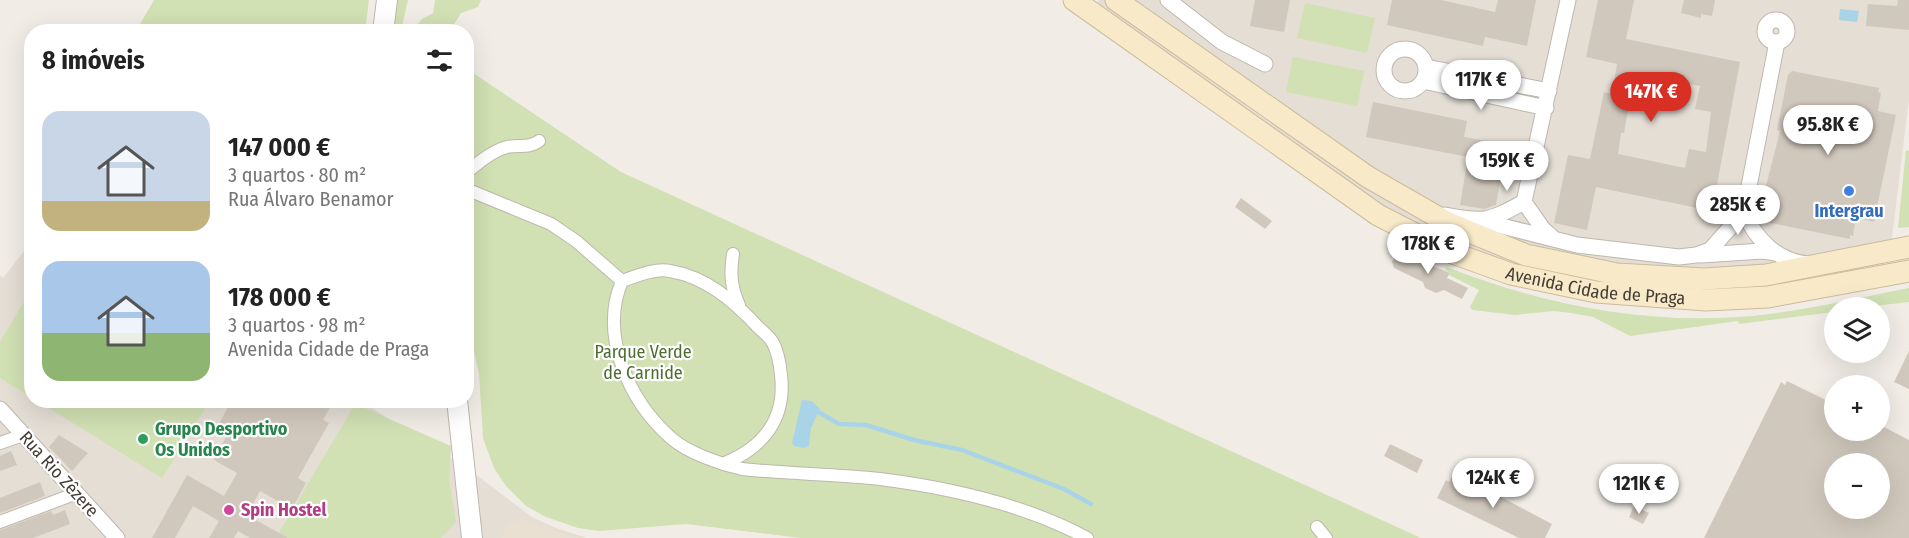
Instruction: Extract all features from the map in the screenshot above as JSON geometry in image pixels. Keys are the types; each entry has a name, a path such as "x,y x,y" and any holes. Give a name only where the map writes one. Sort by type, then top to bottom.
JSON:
{"main road":[{"name":"Avenida Cidade de Praga","path":"1074,0 1378,215 1450,252 1511,274 1596,292 1706,300 1768,297 1909,271"},
{"name":"Avenida Cidade de Praga","path":"1116,0 1368,177 1448,223 1526,255 1617,274 1704,279 1766,275 1909,247"}],"street":[{"path":"384,24 387,0"},
{"path":"1168,0 1222,42 1265,64"},
{"path":"1557,240 1542,229 1524,202 1568,0"},
{"path":"1696,255 1710,249 1744,212 1777,42"},
{"path":"1546,108 1424,74 1549,91"},
{"path":"474,166 506,147 531,146 539,141"},
{"path":"474,192 551,224 576,241 621,281"},
{"path":"1482,221 1495,218 1524,202"},
{"path":"1428,212 1482,221 1557,240 1619,252 1657,256 1763,251 1776,253 1797,262 1815,264"},
{"path":"1744,212 1758,238 1776,253"},
{"path":"733,254 730,273 733,292 741,309"},
{"path":"621,281 648,272 669,270 701,282 726,296 773,343 780,371 781,393 776,419 768,435 750,451 725,463"},
{"path":"621,281 613,307 614,341 623,370 657,423 672,439 725,463 749,470 881,480 962,495 1019,509 1061,524 1087,538"},
{"path":"458,408 469,536"},
{"name":"Rua Rio Zêzere","path":"0,409 117,538"},
{"path":"0,443 24,435"},
{"path":"0,522 77,493"},
{"path":"1317,527 1326,538"}],"shaded area":[{"path":"1099,0 1909,0 1909,99 1889,262 1834,274 1692,289 1587,282 1489,258 1382,205 1096,4"},
{"path":"24,251 24,408 372,408 475,474 532,517 587,538 0,538 0,275 3,278"},
{"path":"520,519 574,538 501,538 507,525"}],"green space":[{"path":"154,0 369,0 366,24 140,24"},
{"path":"395,0 408,0 403,24 391,24"},
{"path":"435,0 481,0 478,7 461,13 454,24 418,24 433,13"},
{"path":"1305,3 1375,18 1367,53 1297,38"},
{"path":"1293,57 1364,71 1357,106 1286,92"},
{"name":"Parque Verde de Carnide","path":"474,74 621,172 1421,538 801,538 686,524 599,531 578,528 546,517 526,506 506,486 494,468 483,438 479,374 474,352"},
{"path":"1906,150 1909,151 1909,227 1898,228"},
{"path":"1447,267 1485,281 1565,303 1646,316 1728,318 1824,306 1824,313 1739,324 1738,321 1630,336 1593,317 1571,313 1554,311 1515,315 1472,310 1470,307 1479,290 1449,275 1450,273 1445,270"},
{"path":"1909,288 1909,302 1890,304 1890,297 1866,297"},
{"path":"24,302 24,393 0,378 0,342"},
{"name":"Grupo Desportivo Os Unidos","path":"48,408 206,408 162,478"},
{"path":"353,408 364,408 451,446 449,479 456,522 441,538 276,538"}],"water":[{"path":"1840,9 1859,11 1857,22 1839,20"},
{"path":"802,400 812,401 820,409 811,428 809,446 804,448 794,446 792,443"}],"building":[{"path":"1255,0 1290,0 1284,32 1250,26"},
{"path":"1392,0 1441,0 1495,12 1498,0 1536,0 1527,46 1485,37 1483,46 1387,25"},
{"path":"1598,0 1634,0 1626,39 1740,62 1712,211 1596,187 1587,230 1554,223 1568,155 1590,159 1604,92 1612,94 1617,64 1586,57","holes":["1627,72 1700,86 1695,109 1711,112 1706,152 1689,149 1685,168 1618,154 1630,97 1622,96"]},
{"path":"1684,0 1715,0 1712,16 1701,14 1701,18 1681,13"},
{"path":"1898,0 1909,0 1909,30 1866,26 1868,4 1897,6"},
{"path":"1792,71 1879,88 1878,92 1881,93 1878,111 1896,115 1874,222 1856,217 1853,236 1850,235 1850,239 1761,221 1762,215 1759,214 1780,131 1777,130 1788,75"},
{"path":"1373,102 1467,121 1464,137 1506,144 1496,205 1484,209 1460,205 1468,157 1366,137"},
{"path":"1241,198 1272,221 1265,229 1235,207"},
{"path":"1401,253 1450,273 1447,278 1468,288 1462,299 1444,290 1436,293 1425,288 1423,282 1394,268 1392,262 1396,255"},
{"path":"1909,351 1909,389 1894,382"},
{"path":"1787,381 1824,399 1824,441 1890,441 1890,430 1909,440 1909,538 1704,538 1781,382 1785,385"},
{"path":"228,408 330,408 323,420 329,423 298,478 306,483 292,509 260,491 247,515 288,538 250,538 238,531 234,538 209,538 219,521 193,506 175,538 152,538 187,475 224,496 237,473 214,460 226,437 215,431"},
{"path":"59,435 88,453 72,471 49,447"},
{"path":"1390,444 1423,460 1417,473 1384,456"},
{"path":"11,451 17,465 0,471 0,456"},
{"path":"1454,472 1552,524 1545,538 1519,538 1437,498 1446,480 1449,482"},
{"path":"40,482 45,496 0,513 0,498"},
{"path":"1634,506 1649,513 1643,524 1629,517"},
{"path":"65,510 70,524 33,538 0,538 0,530 51,511 53,515"}],"waterway":[{"path":"815,410 839,424 866,425 914,440 962,450 1064,489 1091,504"}],"place":[{"name":"Intergrau","path":"1849,191"},
{"name":"Grupo Desportivo Os Unidos","path":"143,439"},
{"name":"Spin Hostel","path":"229,510"}]}
